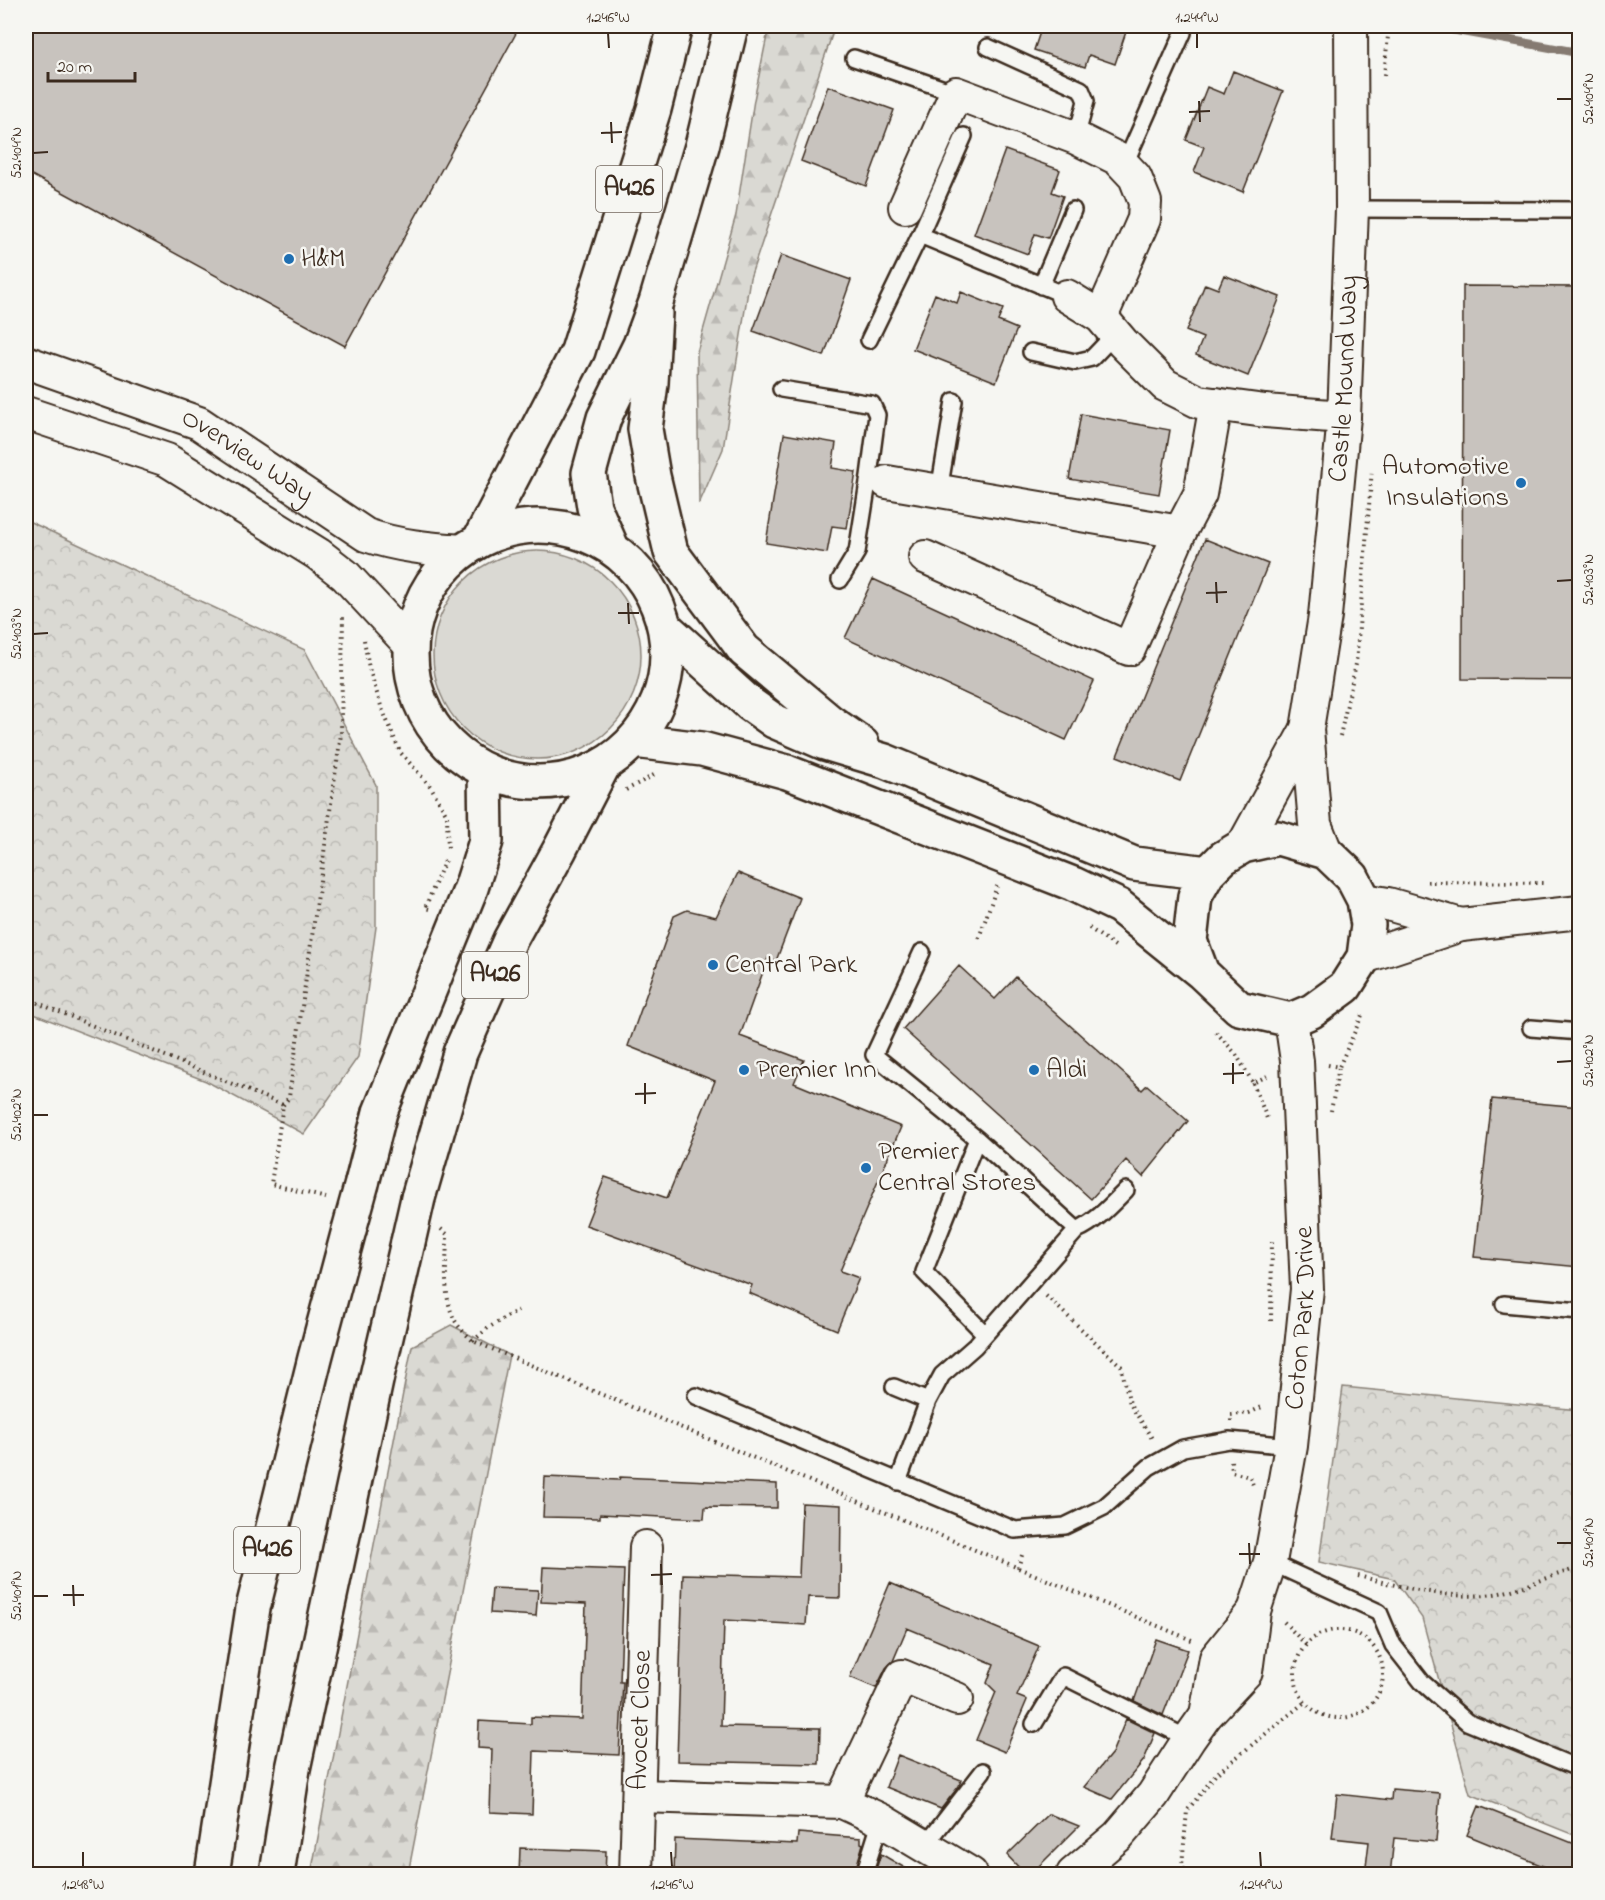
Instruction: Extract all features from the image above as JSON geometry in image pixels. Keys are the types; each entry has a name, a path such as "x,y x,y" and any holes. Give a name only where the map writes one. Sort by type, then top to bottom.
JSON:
{"main road":[{"name":"A426","path":"471,546 578,351 654,109 675,26"},
{"name":"A426","path":"612,548 594,507 589,473 604,418 640,345 656,302 702,146 731,26"},
{"path":"656,302 651,383 645,429 653,476 671,552 744,650 829,721 885,761"},
{"path":"546,526 581,532 612,548 636,570 654,596 665,627 668,668 657,707 634,741 603,766 565,780 524,782 485,771 453,750 429,720 414,684 411,646 419,609 437,577 471,546 511,529 546,526"},
{"path":"665,627 750,704 774,721 825,743 885,761 1134,864 1208,873"},
{"path":"634,741 702,749 787,772 1073,884 1119,906 1202,973 1239,1008 1291,1020 1312,1011 1346,987 1364,957 1368,925 1364,900 1352,877 1326,852 1278,838 1243,846 1223,858 1208,873 1195,896 1190,941 1202,973"},
{"name":"A426","path":"277,1875 293,1769 377,1376 418,1198 460,1053 510,940 603,766"},
{"name":"A426","path":"212,1875 253,1608 312,1370 380,1112 471,888 486,841 485,771"}],"street":[{"name":"Castle Mound Way","path":"1326,852 1315,824 1307,729 1325,616 1344,417 1352,208 1351,26"},
{"path":"906,207 956,93 1076,138 1118,159 1135,177 1145,202 1144,219 1108,326"},
{"path":"1054,291 1108,326 1165,385 1199,402 1265,411 1344,417"},
{"name":"Overview Way","path":"26,362 199,423 366,535 386,542 417,548 471,546"},
{"path":"925,557 1129,649 1180,532 1200,494 1216,404"},
{"name":"Overview Way","path":"26,413 167,460 318,554 345,575 411,646"},
{"path":"878,479 1180,532"},
{"name":"Castle Mound Way","path":"1243,846 1307,729"},
{"path":"1364,900 1388,904 1461,925"},
{"path":"1364,957 1461,925 1580,912"},
{"name":"Coton Park Drive","path":"1073,1875 1118,1836 1153,1795 1197,1727 1246,1672 1254,1611 1270,1562 1291,1446 1307,1289 1296,1061 1291,1020"},
{"name":"Avocet Close","path":"646,1547 639,1796 842,1802 881,1821 971,1875"},
{"name":"Coton Park Drive","path":"1197,1727 1216,1658 1254,1611"},
{"path":"842,1802 902,1676 957,1699"},
{"path":"636,1875 639,1796"}],"lane":[{"path":"1124,165 1183,33"},
{"path":"988,47 1081,88 1086,101 1076,138"},
{"path":"854,57 956,93"},
{"path":"869,340 920,235 964,136"},
{"path":"1352,208 1580,210"},
{"path":"920,235 1054,291 1073,210"},
{"path":"1031,352 1076,362 1092,358 1108,326"},
{"path":"781,389 872,404 877,415 878,479 857,552 840,580"},
{"path":"939,491 954,402"},
{"path":"922,952 874,1056 977,1139 1077,1230"},
{"path":"1531,1028 1580,1032"},
{"path":"977,1139 924,1272 985,1334"},
{"path":"898,1482 928,1401 942,1375 975,1346 1077,1230 1097,1219 1126,1190"},
{"path":"1504,1304 1580,1311"},
{"path":"894,1387 928,1401"},
{"path":"696,1396 1015,1530 1065,1526 1104,1507 1149,1467 1183,1449 1229,1440 1291,1446"},
{"path":"1270,1562 1379,1612 1394,1645 1422,1682 1467,1722 1580,1769"},
{"path":"1034,1724 1063,1677 1197,1727"},
{"path":"925,1846 983,1771"},
{"path":"864,1875 881,1821"}],"path":[{"path":"1383,85 1389,26"},
{"path":"1340,737 1356,664 1372,465"},
{"path":"318,1196 271,1184 283,1104 289,1097 341,734 343,613 350,622"},
{"path":"364,639 369,668 381,706 400,752 431,787 447,815 448,851 425,908 457,921"},
{"path":"624,791 652,775 662,774"},
{"path":"979,938 998,886 987,881"},
{"path":"1419,881 1557,883"},
{"path":"1081,923 1121,950"},
{"path":"26,998 283,1104"},
{"path":"1252,1083 1296,1061 1339,1067 1365,1010"},
{"path":"1213,1028 1236,1054 1252,1083 1271,1127"},
{"path":"440,1228 447,1234 447,1291 450,1311 457,1326 474,1341 1221,1652"},
{"path":"1271,1325 1272,1231"},
{"path":"1030,1282 1121,1366 1130,1404 1162,1460"},
{"path":"474,1341 488,1328 518,1311"},
{"path":"1254,1488 1250,1477 1232,1472 1229,1440 1232,1414 1249,1413 1265,1406 1266,1395"},
{"path":"1387,1583 1461,1597 1504,1592 1558,1573 1580,1568"},
{"path":"1331,1630 1346,1630 1360,1635 1372,1644 1380,1656 1383,1670 1382,1684 1377,1696 1368,1707 1343,1718 1316,1711 1305,1702 1299,1691 1296,1667 1306,1645 1331,1630"},
{"path":"1186,1875 1182,1865 1187,1811 1216,1774 1305,1702"}],"green space":[{"path":"769,26 835,26 750,278 723,449 699,504 697,352 736,215 754,100"},
{"path":"26,520 305,650 376,785 376,927 358,1057 304,1134 206,1081 26,1011"},
{"path":"527,551 547,551 567,555 586,563 611,581 624,597 633,615 641,645 637,685 633,695 624,713 611,729 595,742 567,755 547,759 527,759 507,755 488,747 471,736 456,721 437,685 433,665 433,645 437,625 445,606 456,589 471,574 507,555"},
{"path":"451,1325 509,1355 408,1874 311,1874 412,1346"},
{"path":"1343,1387 1579,1410 1579,1837 1470,1794 1422,1618 1394,1579 1319,1562"}],"building":[{"name":"H&M","path":"26,26 520,26 345,346 26,172"},
{"path":"1042,26 1128,26 1115,64 1089,55 1085,67 1034,50"},
{"path":"1233,71 1283,91 1243,192 1194,172 1204,147 1186,140 1207,87 1224,94"},
{"path":"828,86 894,110 866,186 801,161"},
{"path":"1005,150 1060,170 1052,192 1063,196 1048,238 1035,234 1028,254 974,234"},
{"path":"781,255 851,280 824,356 753,331"},
{"path":"1224,275 1280,297 1248,376 1196,355 1203,338 1186,331 1205,284 1218,289"},
{"name":"Automotive Insulations","path":"1463,286 1580,287 1580,680 1462,679"},
{"path":"961,292 1003,309 998,321 1017,329 996,382 913,349 935,294 957,303"},
{"path":"1081,414 1170,430 1159,494 1069,479"},
{"path":"784,434 836,443 832,468 856,472 847,528 832,526 827,553 766,543"},
{"path":"1205,539 1268,564 1180,781 1117,756"},
{"path":"873,579 1094,681 1066,740 845,638"},
{"path":"738,873 800,898 776,961 768,958 740,1036 804,1060 794,1083 901,1127 840,1271 859,1278 837,1330 749,1293 752,1285 586,1225 605,1177 667,1198 715,1081 628,1046 674,916 687,910 716,917"},
{"name":"Aldi","path":"959,966 995,999 1016,977 1142,1090 1147,1085 1188,1121 1143,1177 1126,1160 1091,1199 903,1029"},
{"path":"1492,1099 1580,1107 1580,1267 1474,1257"},
{"path":"545,1477 619,1480 620,1477 777,1484 777,1508 705,1507 704,1519 600,1514 600,1518 543,1517"},
{"path":"802,1503 841,1505 840,1598 808,1597 806,1625 724,1620 721,1726 820,1728 819,1764 677,1761 683,1574 799,1577"},
{"path":"543,1567 624,1570 620,1682 623,1682 619,1755 534,1751 532,1814 490,1812 492,1749 478,1748 479,1721 531,1724 531,1717 582,1719 586,1604 541,1602"},
{"path":"890,1583 1039,1646 1017,1696 1027,1700 1005,1752 976,1740 996,1692 987,1683 994,1664 907,1628 893,1661 886,1668 876,1688 850,1677"},
{"path":"492,1588 538,1590 536,1616 490,1613"},
{"path":"1156,1639 1188,1650 1163,1715 1134,1701"},
{"path":"1126,1719 1155,1733 1144,1760 1112,1799 1084,1787 1112,1753"},
{"path":"898,1755 961,1780 941,1809 886,1787"},
{"path":"1392,1789 1440,1793 1436,1842 1394,1838 1390,1875 1365,1875 1369,1842 1332,1838 1337,1794 1391,1800"},
{"path":"1479,1806 1580,1846 1580,1875 1565,1875 1467,1835"},
{"path":"1049,1814 1079,1826 1030,1875 1026,1875 1007,1855"},
{"path":"798,1833 861,1838 863,1844 854,1875 674,1875 675,1839 797,1844"},
{"path":"520,1848 606,1851 605,1875 519,1875"},
{"path":"881,1854 917,1875 874,1875"}],"waterway":[{"path":"1432,26 1580,53"}],"place":[{"name":"H&M","path":"289,259"},
{"name":"Automotive Insulations","path":"1521,483"},
{"name":"Central Park","path":"713,965"},
{"name":"Premier Inn","path":"744,1070"},
{"name":"Aldi","path":"1034,1070"},
{"name":"Premier Central Stores","path":"866,1168"}]}
